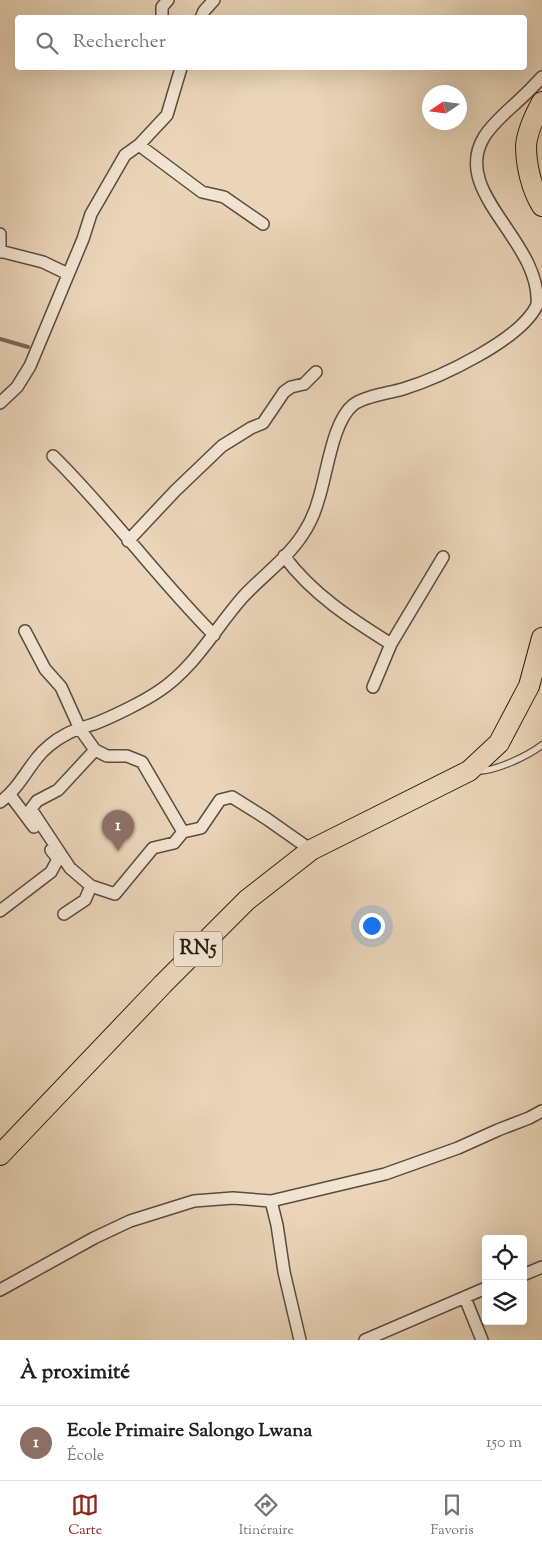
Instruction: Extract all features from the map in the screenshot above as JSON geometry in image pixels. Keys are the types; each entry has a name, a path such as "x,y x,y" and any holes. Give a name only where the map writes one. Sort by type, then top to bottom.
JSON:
{"highway":[{"path":"542,102 532,124 526,146 533,186 542,206"},
{"name":"RN5","path":"0,1155 163,984 247,900 311,850 469,771 499,743 529,686 542,638"}],"street":[{"path":"162,15 162,7 168,0"},
{"path":"202,15 214,0"},
{"path":"0,403 17,387 30,366 91,214 125,155 139,145 167,115 179,70"},
{"path":"0,911 51,872 58,859 5,798 39,755 65,735 97,723 156,694 187,668 240,600 303,534 318,503 337,428 353,405 367,398 406,388 466,364 514,332 529,318 536,308 541,291 541,272 527,242 491,194 482,177 478,152 483,138 495,123 542,77"},
{"path":"139,145 202,192 224,197 264,224"},
{"path":"0,234 0,252 43,262 68,274"},
{"path":"128,541 222,446 251,428 263,423 284,392 291,387 304,384 316,372"},
{"path":"53,456 82,485 183,604 214,635"},
{"path":"284,556 295,571 319,594 351,619 391,644"},
{"path":"373,687 391,644 443,557"},
{"path":"25,631 45,669 61,687 80,729 95,750 107,756 127,756 142,762 183,832"},
{"path":"95,750 58,790 36,801 31,809 70,868 90,886 114,894 153,848 174,843 183,832 201,828 220,800 232,797 311,850"},
{"path":"64,914 85,900 90,886"},
{"path":"0,1290 94,1238 130,1221 194,1201 233,1198 271,1201 385,1174 458,1148 529,1118 542,1110"},
{"path":"271,1201 277,1225 284,1272 300,1340"},
{"path":"527,1274 542,1268"},
{"path":"365,1340 482,1290"},
{"path":"465,1298 482,1340"}],"lane":[{"path":"469,771 487,771 533,752 542,745"}],"waterway":[{"path":"0,339 28,347"}],"place":[{"name":"Ecole Primaire Salongo Lwana","path":"118,851"}]}
